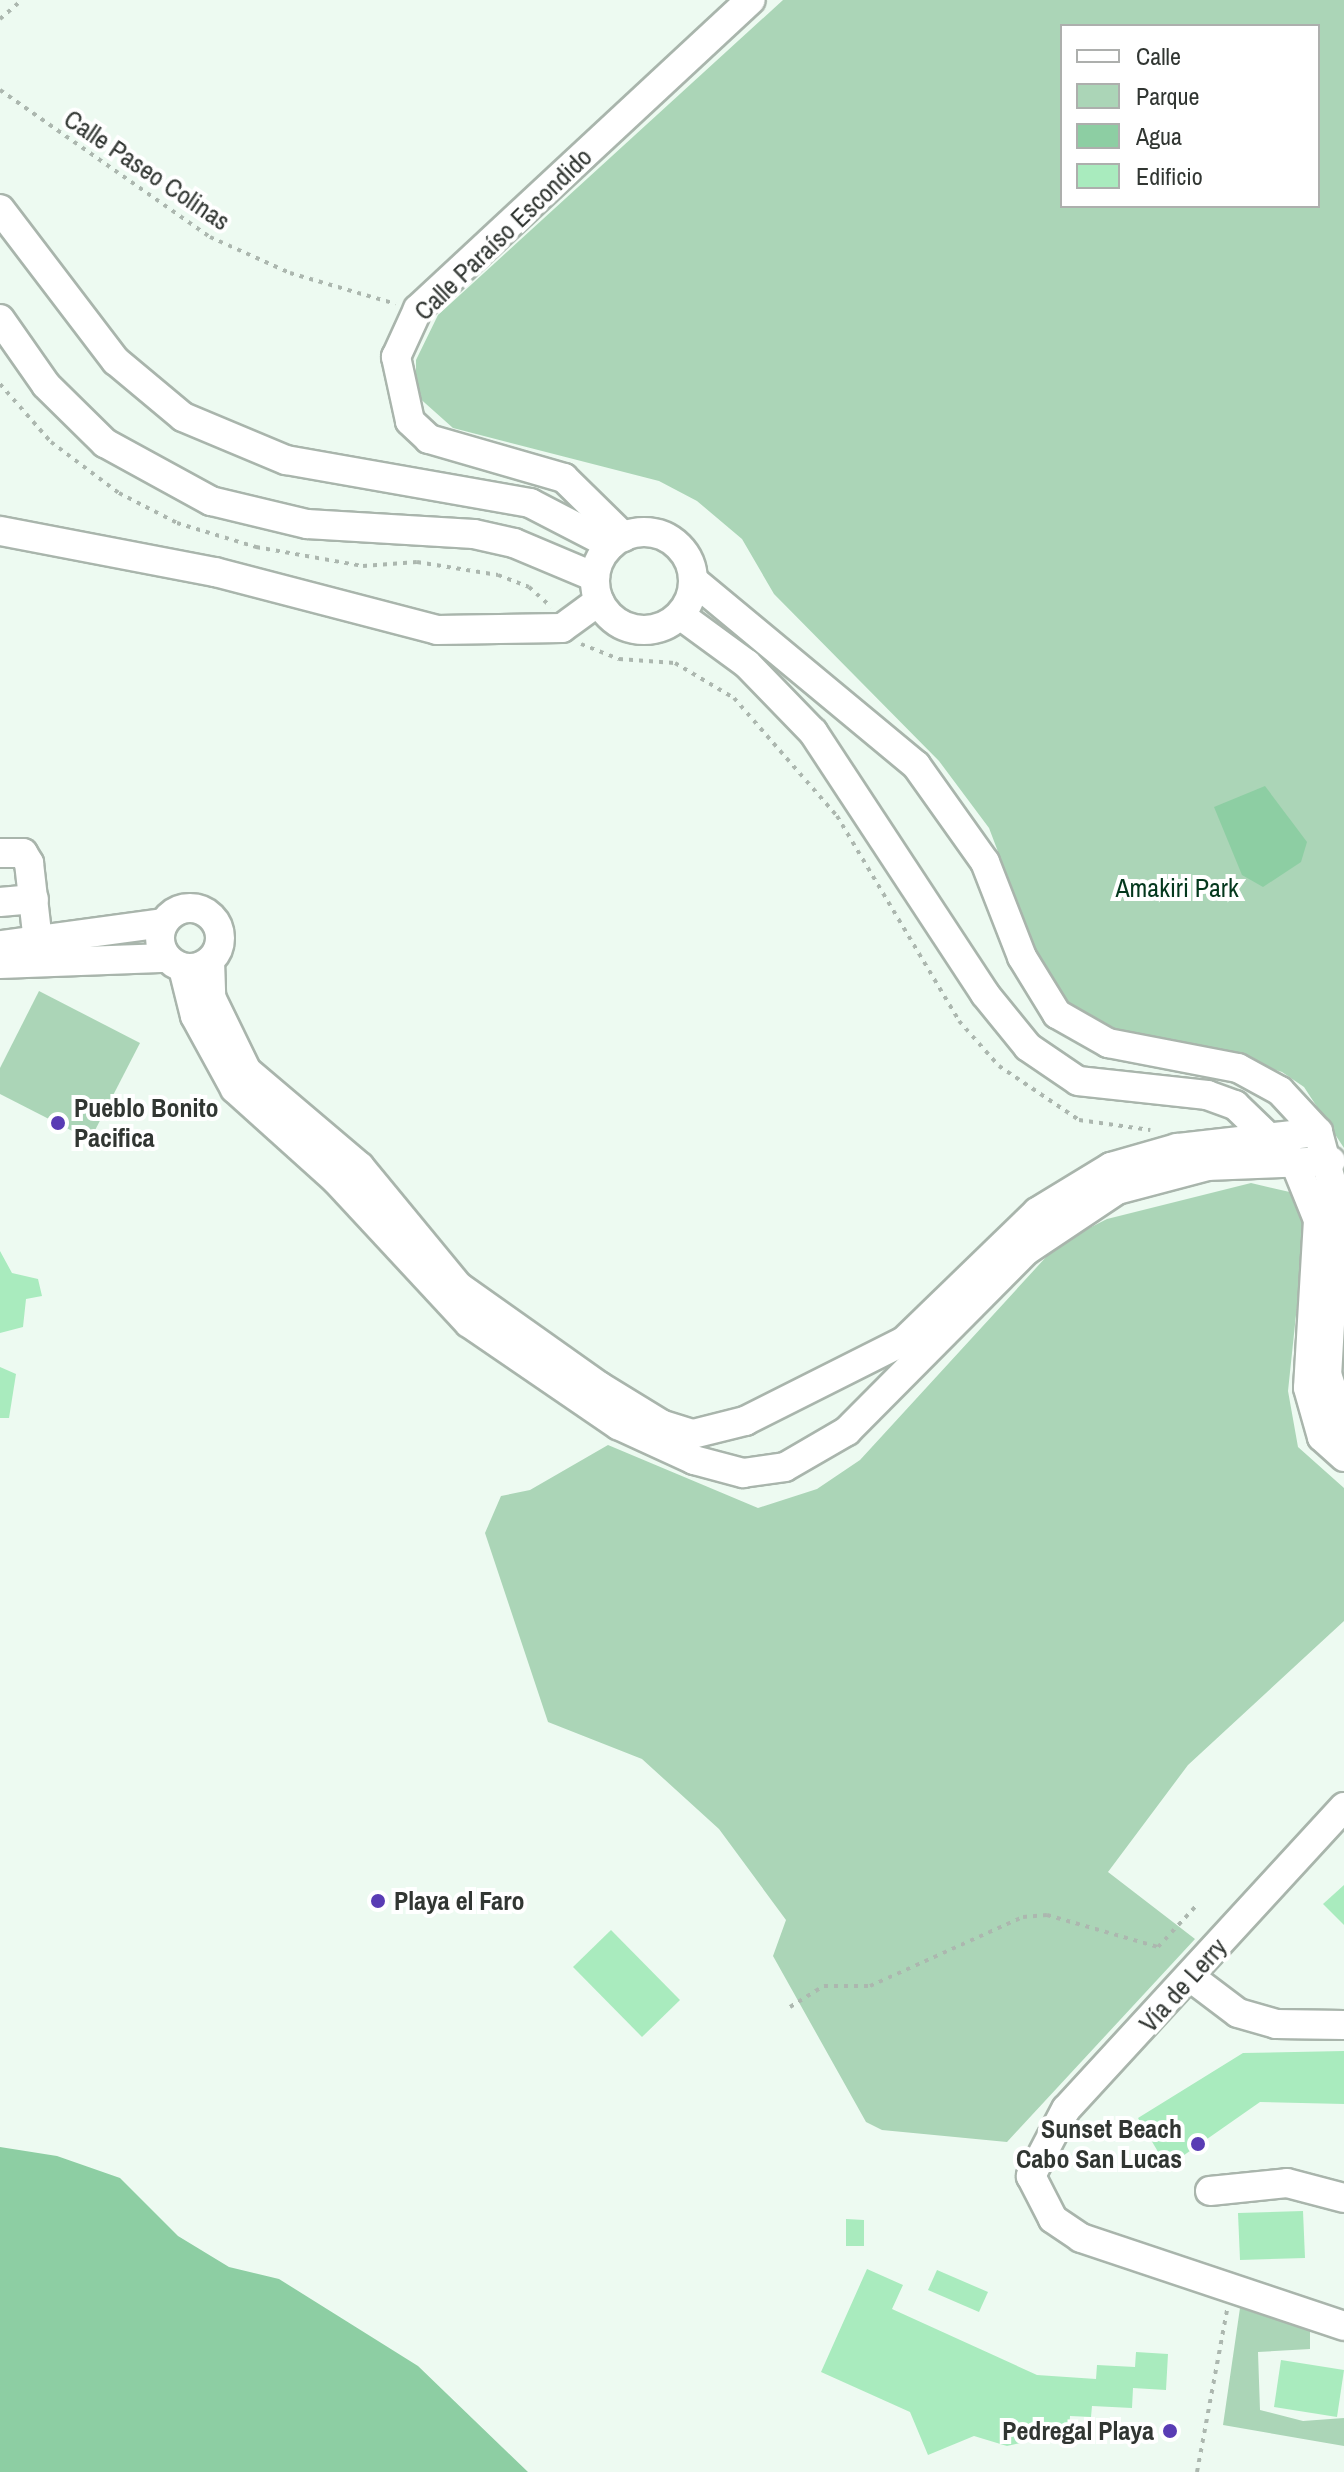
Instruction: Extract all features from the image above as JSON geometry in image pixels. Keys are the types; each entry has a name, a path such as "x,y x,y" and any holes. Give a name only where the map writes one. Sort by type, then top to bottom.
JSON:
{"street":[{"name":"Calle Paraíso Escondido","path":"617,541 564,478 443,446 410,421 396,357 418,309 750,0"},
{"path":"0,209 116,361 183,417 286,460 530,503 617,541 670,540 693,580 916,765 985,862 1022,957 1057,1014 1108,1043 1238,1068 1280,1091 1318,1132 1331,1161 1338,1238 1327,1374 1344,1426"},
{"path":"0,319 46,385 105,443 211,501 307,524 474,534 514,543 597,589 636,629 680,615"},
{"path":"0,531 215,572 437,630 562,628 597,589 617,541"},
{"path":"680,615 693,580"},
{"path":"680,615 763,678 821,742 985,994 1028,1047 1058,1071 1099,1086 1220,1099 1275,1140 1295,1163 1318,1220 1308,1388 1322,1437 1344,1457"},
{"path":"0,853 26,856 40,952"},
{"path":"0,902 34,899"},
{"path":"0,945 40,952 186,962 220,945 212,917 186,908 163,923 40,952 0,964"},
{"path":"163,923 211,997 247,1071 360,1167 458,1286 599,1386 663,1425 693,1434 745,1421 890,1349 917,1331 1037,1212 1111,1167 1188,1147 1275,1140 1318,1132"},
{"path":"186,962 195,1016 235,1089 336,1180 457,1312 618,1425 694,1460 743,1473 785,1467 847,1431 1027,1250 1086,1207 1152,1176 1331,1161"},
{"name":"Vía de Lerry","path":"1230,2292 1081,2238 1042,2204 1032,2169 1066,2109 1193,1979 1344,1807"},
{"path":"1193,1979 1238,2013 1276,2024 1344,2025"},
{"path":"1210,2191 1287,2183 1344,2198"},
{"path":"1230,2292 1344,2326"}],"path":[{"path":"0,19 22,0"},
{"name":"Calle Paseo Colinas","path":"0,90 226,245 339,290 418,309"},
{"path":"562,628 589,650 619,659 675,663 734,698 837,816 959,1021 1022,1088 1079,1120 1168,1134 1188,1147"},
{"path":"790,2007 824,1986 870,1986 1023,1917 1047,1915 1158,1947 1196,1906"},
{"path":"1197,2472 1230,2292"}],"green space":[{"name":"Amakiri Park","path":"783,0 1344,0 1344,1148 1304,1087 1282,1072 1201,1046 1095,1028 1065,1008 1048,983 989,828 939,761 774,594 742,539 697,501 659,481 453,428 416,395 416,360 438,315"},
{"path":"39,991 140,1043 90,1140 0,1094 0,1068"},
{"path":"1251,1183 1294,1193 1306,1220 1288,1391 1298,1447 1344,1488 1344,1621 1188,1765 1108,1872 1195,1939 1007,2142 882,2130 866,2122 773,1956 786,1920 719,1829 642,1759 548,1722 485,1533 501,1496 530,1490 608,1445 758,1508 817,1489 860,1460 1058,1244 1107,1219"},
{"path":"1240,2308 1310,2331 1310,2349 1258,2352 1260,2410 1303,2421 1344,2418 1344,2446 1223,2425"}],"water":[{"path":"1265,786 1307,842 1301,862 1263,887 1242,875 1214,807"},
{"path":"0,2147 57,2156 120,2178 178,2236 229,2267 279,2279 418,2366 528,2472 0,2472"}],"building":[{"path":"0,1251 12,1273 38,1279 42,1296 26,1299 23,1327 0,1333"},
{"path":"0,1367 16,1374 9,1418 0,1418"},
{"path":"1344,1885 1344,1925 1323,1904"},
{"path":"611,1930 680,2000 642,2037 573,1967"},
{"path":"1344,2051 1344,2104 1260,2102 1167,2167 1138,2118 1243,2053"},
{"path":"1303,2211 1305,2258 1240,2260 1238,2213"},
{"path":"846,2219 864,2220 864,2246 846,2246"},
{"path":"867,2269 903,2285 892,2309 1037,2375 1096,2379 1097,2365 1135,2367 1136,2352 1168,2354 1166,2390 1133,2388 1132,2408 1092,2406 1091,2417 1070,2416 1069,2432 1007,2446 974,2436 928,2455 910,2412 821,2372"},
{"path":"937,2270 988,2292 979,2312 928,2290"},
{"path":"1281,2360 1344,2370 1337,2417 1274,2407"}],"place":[{"name":"Pueblo Bonito Pacifica","path":"58,1123"},
{"name":"Playa el Faro","path":"378,1901"},
{"name":"Sunset Beach Cabo San Lucas","path":"1198,2144"},
{"name":"Pedregal Playa","path":"1170,2431"}]}
